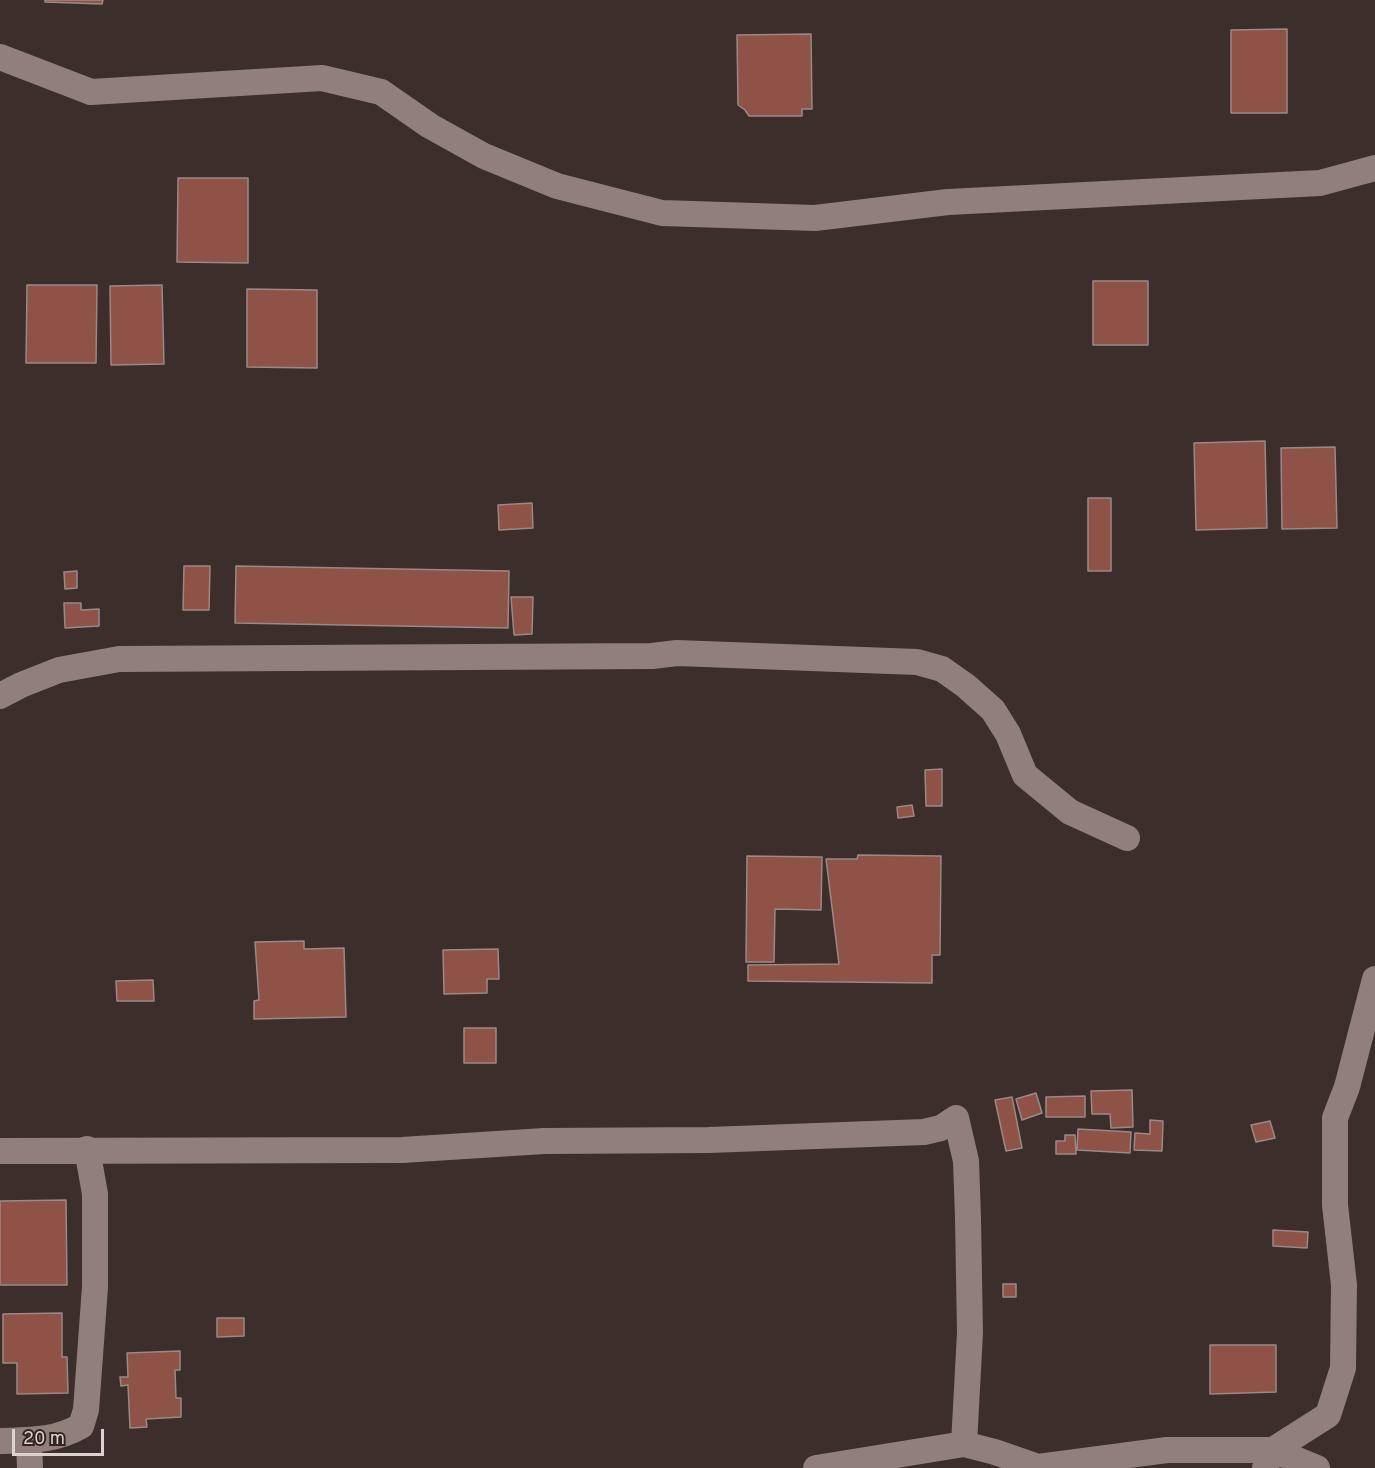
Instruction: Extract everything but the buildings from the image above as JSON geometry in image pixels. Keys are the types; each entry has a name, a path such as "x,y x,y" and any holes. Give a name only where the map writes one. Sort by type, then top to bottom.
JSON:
{"street":[{"path":"0,57 91,92 322,78 381,92 430,126 484,156 557,186 662,213 814,218 948,202 1320,183 1375,168"},
{"path":"0,696 59,670 119,659 652,656 677,653 917,662 942,669 993,710 1008,734 1025,775 1070,812 1127,838"},
{"path":"1269,1459 1328,1415 1343,1368 1344,1285 1335,1205 1335,1118 1347,1087 1375,979"},
{"path":"0,1151 402,1150 544,1141 709,1140 924,1132 940,1128 956,1118 966,1161 968,1230 970,1333 964,1444"},
{"path":"0,1441 65,1435 81,1426 86,1410 95,1287 95,1194 87,1149"},
{"path":"29,1440 30,1468"},
{"path":"816,1468 964,1444 1038,1467 1167,1449 1269,1459 1317,1468"}]}
